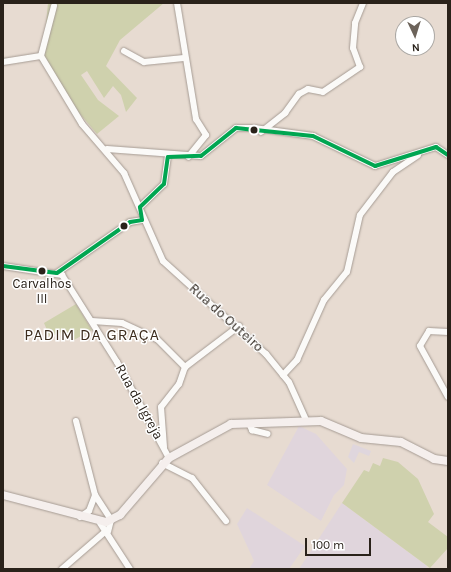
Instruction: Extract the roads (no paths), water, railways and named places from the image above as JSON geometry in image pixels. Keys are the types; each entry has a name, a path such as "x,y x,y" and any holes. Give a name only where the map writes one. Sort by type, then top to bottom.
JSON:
{"main road":[{"path":"3,495 100,523 112,520 120,515 162,463 169,458 220,427 248,423 306,420 321,421 361,438 401,442 434,459 448,461"}],"street":[{"path":"177,3 184,58 196,119 206,135 188,157"},
{"path":"261,132 285,113 299,94 308,89 324,92 360,67 353,48 355,23 363,3"},
{"path":"54,6 41,56 82,124 108,149 140,207 164,184 168,156"},
{"path":"124,51 140,62 184,58"},
{"path":"3,62 41,56"},
{"path":"108,149 136,149 168,156 201,156 236,128 261,132 313,136 375,166 436,147 448,155"},
{"path":"283,375 297,360 324,300 347,272 360,215 398,166 424,151"},
{"name":"Rua do Outeiro","path":"140,207 142,220 166,265 239,326 283,375 306,420"},
{"path":"3,266 57,273 130,222 142,220"},
{"name":"Rua da Igreja","path":"57,273 62,275 92,321 169,458"},
{"path":"92,321 122,323 157,339 185,368"},
{"path":"164,449 160,407 179,384 185,368 239,326"},
{"path":"448,332 429,331 420,346 439,386 448,397"},
{"path":"62,569 107,532 112,520 104,513 96,495 76,421"},
{"path":"248,423 252,430 268,434"},
{"path":"162,463 192,478 226,521"},
{"path":"79,518 89,511 96,495"},
{"path":"89,511 104,513"},
{"path":"100,523 130,569"}],"place":[{"name":"Carvalhos III","path":"42,271"}],"district":[{"name":"PADIM DA GRAÇA","path":"92,335"}]}
